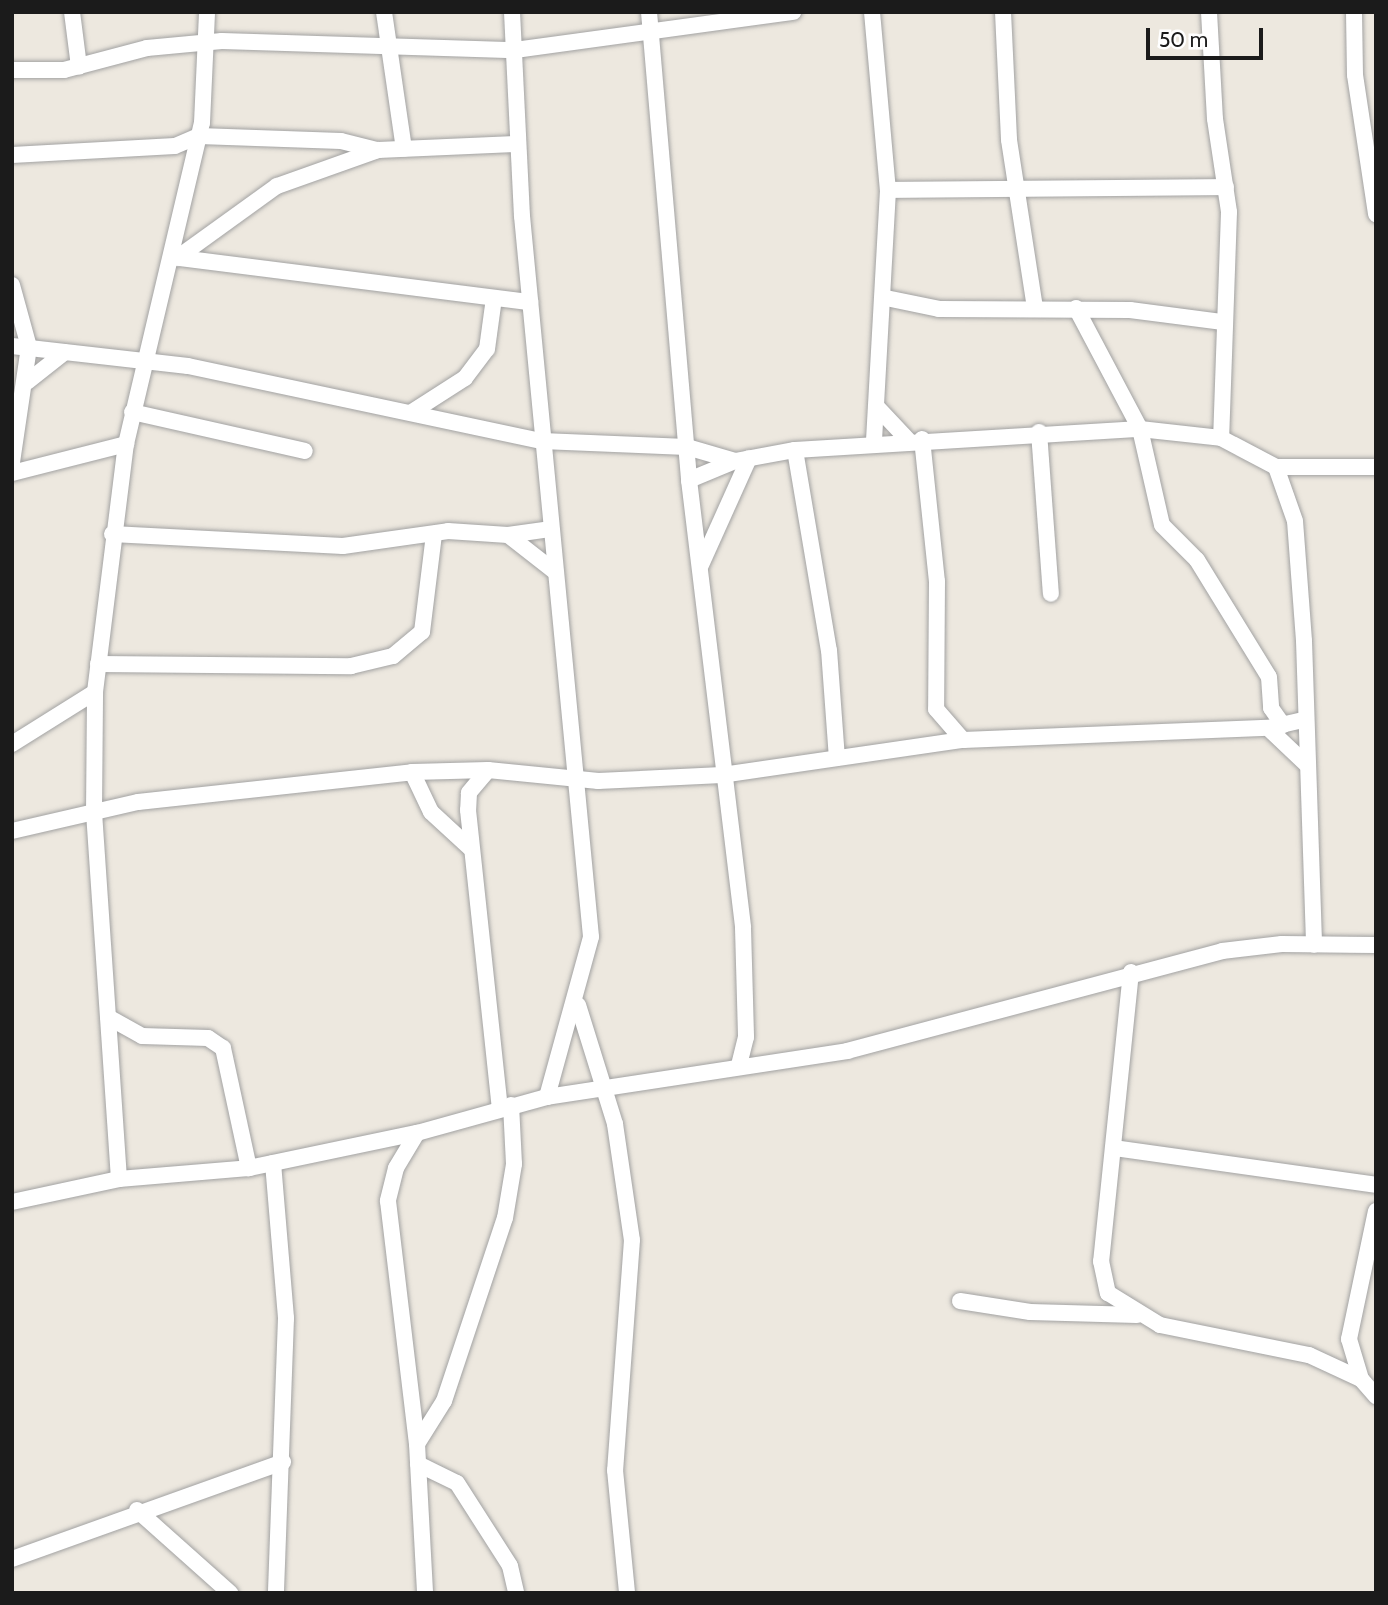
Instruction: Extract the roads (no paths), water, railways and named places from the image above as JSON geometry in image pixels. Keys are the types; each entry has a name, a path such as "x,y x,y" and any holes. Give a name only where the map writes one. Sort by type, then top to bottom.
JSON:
{"street":[{"path":"72,12 79,67"},
{"path":"119,1179 94,811 95,692 112,534 126,444 144,359 174,258 189,166 199,136 207,12"},
{"path":"384,12 404,149"},
{"path":"512,12 516,144 554,571 592,937 578,1005 547,1097"},
{"path":"649,12 690,480 722,775 743,928 746,1037 740,1066"},
{"path":"12,70 79,67 147,48 207,42 390,49 515,50 652,35 736,17 793,12"},
{"path":"872,12 888,190 886,298 874,443"},
{"path":"1003,12 1004,91 1035,307"},
{"path":"1209,12 1226,187 1221,438"},
{"path":"1354,12 1355,75 1376,214"},
{"path":"12,155 175,146 199,136 341,141 378,150 516,144"},
{"path":"175,146 189,166"},
{"path":"174,258 277,186 378,150"},
{"path":"888,190 1226,187"},
{"path":"174,258 530,302"},
{"path":"12,285 27,382 12,462"},
{"path":"412,412 465,378 487,349 494,298"},
{"path":"886,298 939,309 1076,308 1223,322"},
{"path":"1076,308 1140,429 1163,525 1197,560 1269,677 1275,727 1306,764"},
{"path":"20,346 144,359 412,412 542,441 687,447 742,459"},
{"path":"27,382 65,352"},
{"path":"877,407 915,439 937,581 936,709 963,740"},
{"path":"132,412 305,451"},
{"path":"690,480 742,459 795,450 915,439 1140,429 1221,438 1276,467 1376,467"},
{"path":"1039,432 1051,594"},
{"path":"12,473 126,444"},
{"path":"795,450 829,650 837,758"},
{"path":"701,566 742,459"},
{"path":"1276,467 1295,521 1314,945"},
{"path":"112,534 290,546 434,534 508,535 550,529"},
{"path":"98,664 351,666 393,656 422,632 434,534"},
{"path":"508,535 554,571"},
{"path":"12,744 95,692"},
{"path":"12,831 94,811 412,772 488,770 577,777 722,775 963,740 1275,727 1304,720"},
{"path":"417,1444 444,1401 505,1218 514,1164 470,848 469,793 488,770"},
{"path":"412,772 431,812 470,848"},
{"path":"12,1202 119,1179 249,1168 417,1133 506,1106 547,1097 604,1091 740,1066 847,1051 1131,972 1249,946 1376,945"},
{"path":"1131,972 1101,1261 1108,1293 1137,1315"},
{"path":"578,1005 622,1159 632,1240 615,1470 627,1593"},
{"path":"108,1017 142,1036 208,1038 223,1048 249,1168"},
{"path":"417,1133 396,1168 388,1201 417,1444 425,1593"},
{"path":"1114,1148 1376,1185"},
{"path":"274,1163 286,1318 283,1462 276,1593"},
{"path":"1361,1379 1350,1321 1376,1211"},
{"path":"960,1301 1030,1312 1137,1315 1215,1340 1310,1355 1361,1379 1376,1396"},
{"path":"12,1559 137,1510 283,1462"},
{"path":"418,1464 457,1483 510,1566 516,1593"},
{"path":"137,1510 230,1593"}]}
